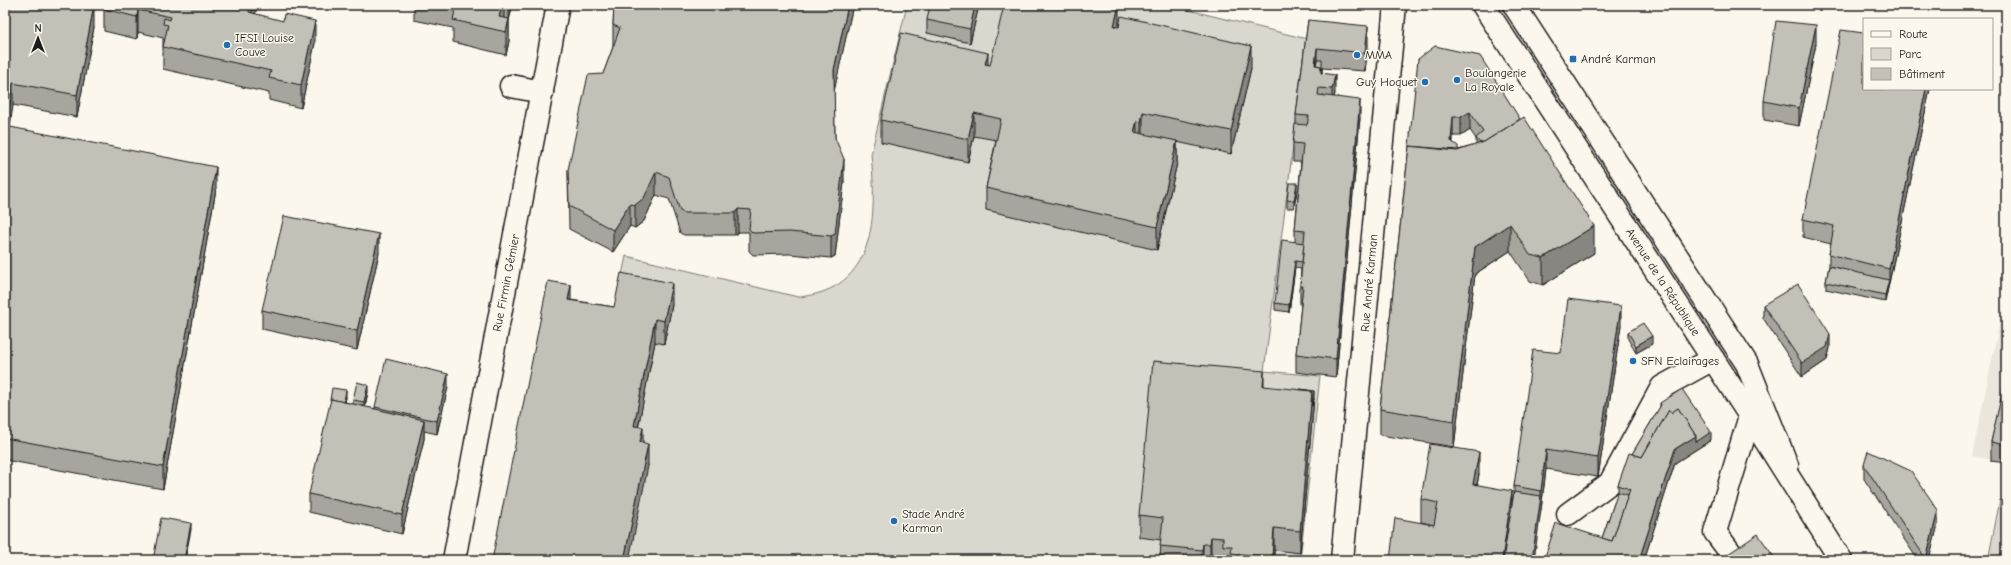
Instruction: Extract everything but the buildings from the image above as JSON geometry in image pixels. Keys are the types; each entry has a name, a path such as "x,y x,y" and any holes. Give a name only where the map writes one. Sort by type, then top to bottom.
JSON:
{"street":[{"name":"Rue Firmin Gémier","path":"454,560 558,5"},
{"name":"Rue André Karman","path":"1342,560 1395,5"},
{"name":"Avenue de la République","path":"1483,5 1750,416 1841,560"},
{"path":"1514,5 1747,364 1797,490"},
{"path":"511,86 542,92"},
{"path":"1568,514 1610,483 1662,387 1713,359"},
{"path":"1736,560 1715,532 1750,416"}],"shaded area":[{"path":"2006,292 2006,463 1972,456"}],"green space":[{"path":"907,5 1168,5 1307,39 1264,371 1320,376 1300,560 563,560 626,256 798,297 824,291 844,280 857,265 866,246 871,225 873,178 871,154"},
{"path":"2000,500 2006,501 2006,560 1988,560"}],"place":[{"name":"IFSI Louise Couve","path":"227,45"},
{"name":"MMA","path":"1357,55"},
{"name":"André Karman","path":"1573,59"},
{"name":"Boulangerie La Royale","path":"1457,80"},
{"name":"Guy Hoquet","path":"1425,82"},
{"name":"SFN Eclairages","path":"1633,361"},
{"name":"Stade André Karman","path":"894,521"}]}
